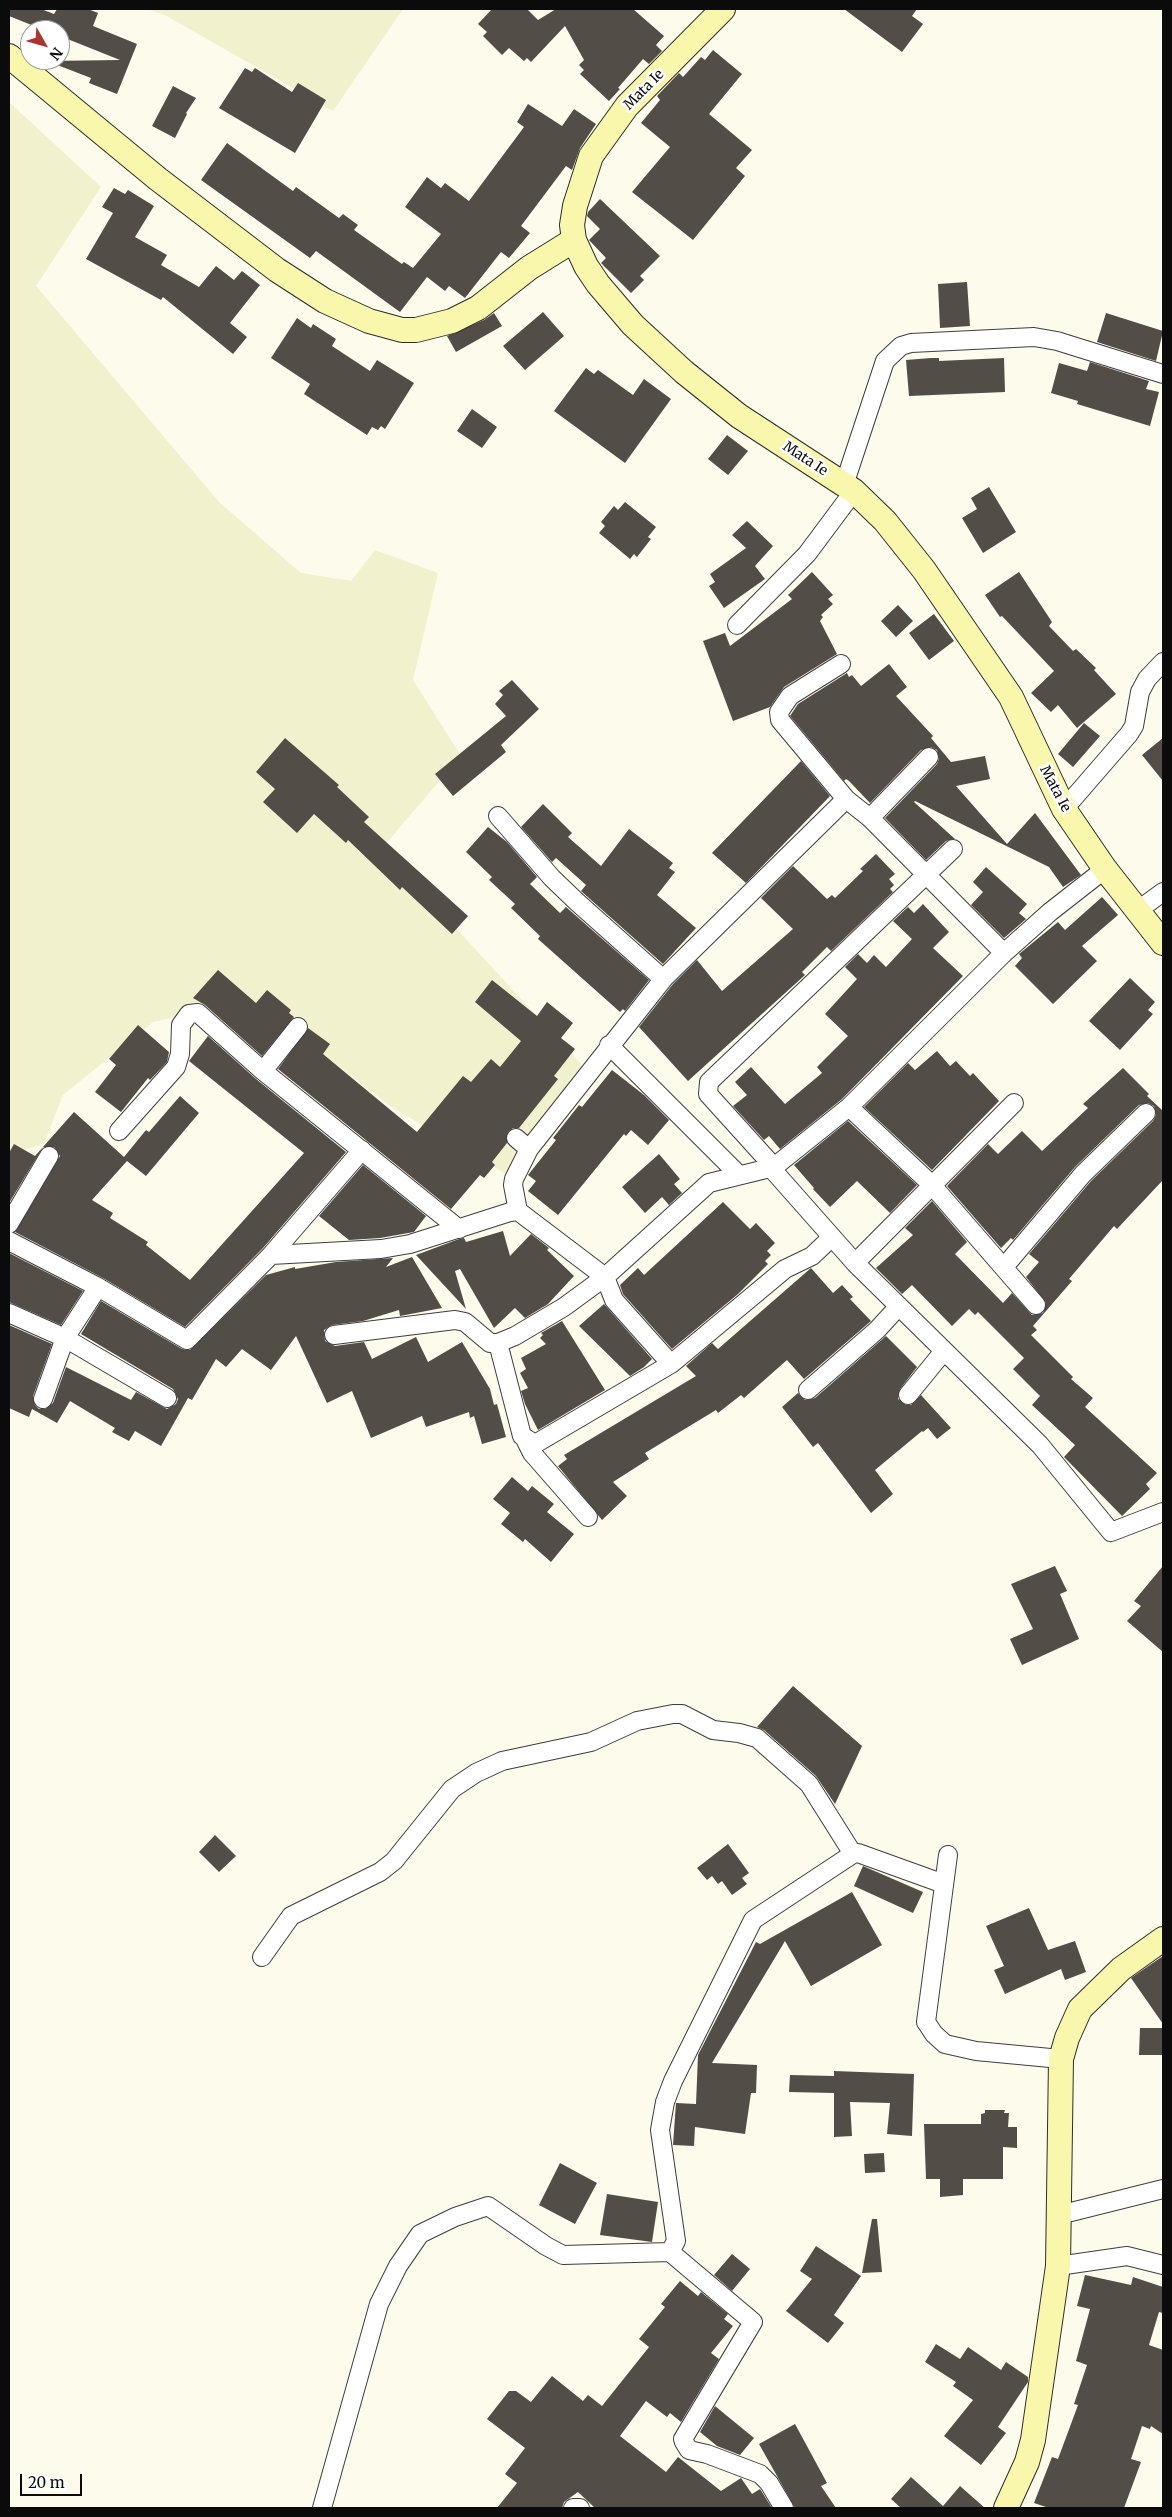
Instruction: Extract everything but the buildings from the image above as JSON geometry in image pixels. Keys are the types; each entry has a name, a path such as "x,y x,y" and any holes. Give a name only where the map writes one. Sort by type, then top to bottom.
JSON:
{"street":[{"name":"Mata Ie","path":"723,9 627,106 596,148 591,156 575,206 572,225 574,240 598,284 652,345 739,416 849,488 884,521 924,570 1012,697 1064,808 1105,870 1163,943"},
{"path":"9,56 158,179 277,270 325,300 369,321 402,330 416,330 452,321 478,308 529,268 574,240"},
{"path":"737,625 808,554 849,488 879,375 886,361 901,346 911,343 1034,337 1057,341 1163,374"},
{"path":"1064,808 1129,734 1134,726 1140,692 1146,679 1163,662"},
{"path":"842,664 790,696 779,712 780,720 787,731 846,799 870,818 1004,953"},
{"path":"870,818 929,757"},
{"path":"671,1364 614,1300 605,1277 518,1211 513,1185 522,1144 612,1042 665,977 846,799"},
{"path":"498,816 558,884 661,977 665,977"},
{"path":"761,1171 708,1094 709,1082 953,849"},
{"path":"334,1335 454,1320 465,1322 490,1343 498,1344 564,1307 605,1277 709,1184 761,1171 849,1107 1004,953 1050,912 1105,870"},
{"path":"1137,911 1163,892"},
{"path":"119,1131 176,1066 180,1054 181,1025 189,1014 193,1012 201,1016 262,1070 459,1229"},
{"path":"262,1070 298,1027"},
{"path":"612,1042 761,1171 855,1263 897,1308 1040,1445 1111,1532 1163,1512"},
{"path":"855,1263 931,1184 1014,1103"},
{"path":"849,1107 931,1184 1036,1305"},
{"path":"1004,1267 1084,1174 1146,1113"},
{"path":"9,1240 98,1287 189,1340 270,1255 362,1150"},
{"path":"9,1224 50,1156"},
{"path":"270,1255 381,1249 410,1244 518,1211"},
{"path":"526,1440 535,1444 671,1364 785,1269 812,1256 830,1239"},
{"path":"43,1399 65,1338 98,1287"},
{"path":"808,1390 877,1330 897,1308"},
{"path":"9,1313 65,1338 167,1398"},
{"path":"498,1344 522,1436 532,1453 588,1517"},
{"path":"908,1395 943,1353"},
{"path":"262,1957 291,1916 380,1872 394,1861 452,1789 476,1774 502,1761 591,1742 637,1722 673,1714 682,1714 713,1730 739,1733 756,1738 809,1784 854,1854"},
{"path":"670,2252 676,2241 660,2130 665,2102 673,2081 753,1920 858,1853 944,1884"},
{"path":"948,1855 926,2022 934,2034 945,2044 976,2051 1061,2059"},
{"path":"1006,2508 1027,2462 1033,2440 1058,2266 1061,2059 1067,2038 1080,2009 1121,1969 1163,1939"},
{"path":"1059,2215 1163,2188"},
{"path":"322,2508 379,2304 398,2266 420,2234 455,2217 488,2206 546,2246 563,2255 670,2252 753,2322 683,2439 689,2450 707,2454 760,2474 769,2483 784,2508"},
{"path":"1058,2266 1127,2256 1163,2265"},
{"path":"574,2508 580,2508"}],"green space":[{"path":"147,9 403,9 333,111 165,15"},
{"path":"9,102 101,187 36,286 220,503 301,573 351,581 375,550 438,573 413,680 461,756 382,848 594,1078 518,1181 393,1108 253,1000 153,1022 63,1095 44,1144 9,1154"}]}
